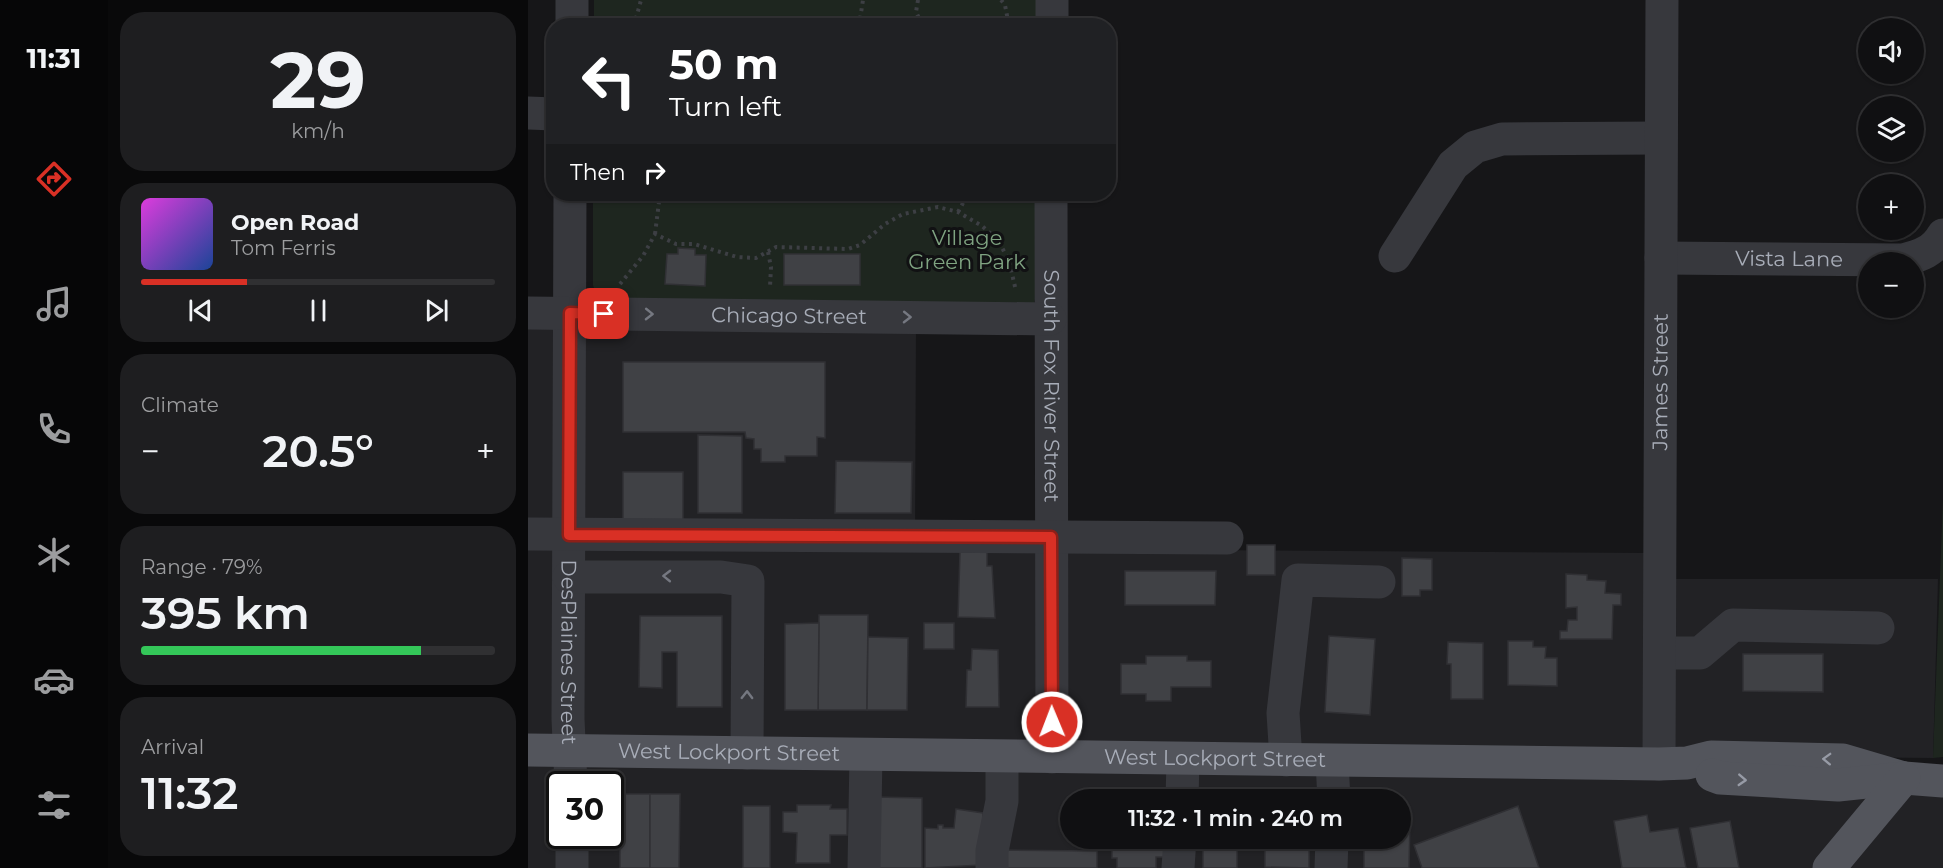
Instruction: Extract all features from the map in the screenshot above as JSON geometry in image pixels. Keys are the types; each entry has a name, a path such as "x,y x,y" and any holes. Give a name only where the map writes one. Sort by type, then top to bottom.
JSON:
{"main road":[{"name":"West Lockport Street","path":"528,750 1332,761 1673,763 1720,778 1838,785 1904,777 1943,781"},
{"path":"1829,868 1904,777"}],"street":[{"path":"572,0 572,18"},
{"path":"1052,0 1052,18"},
{"name":"James Street","path":"1662,0 1661,653 1673,763"},
{"path":"528,113 546,114"},
{"path":"1395,256 1453,165 1475,147 1502,139 1662,138"},
{"name":"DesPlaines Street","path":"570,201 568,718 571,771"},
{"name":"South Fox River Street","path":"1051,201 1052,757"},
{"name":"Vista Lane","path":"1661,258 1903,260 1939,249"},
{"name":"Chicago Street","path":"528,313 1050,319"},
{"path":"528,534 1227,538"},
{"path":"569,577 721,577 748,581 747,753"},
{"path":"1286,760 1283,712 1298,580 1379,582"},
{"path":"1661,653 1700,653 1733,625 1878,628"},
{"path":"864,868 866,754"},
{"path":"992,868 992,851 1002,801 1002,757"},
{"path":"1182,789 1183,759"},
{"path":"1332,761 1333,789"},
{"path":"572,849 572,868"},
{"path":"1178,868 1179,849"},
{"path":"1331,868 1332,849"}],"path":[{"path":"636,18 641,0"},
{"path":"860,18 863,0"},
{"path":"918,0 916,12 919,18"},
{"path":"1001,0 1005,5 1007,18"},
{"path":"614,291 643,256 655,234 659,201"},
{"path":"958,212 964,201"},
{"path":"655,234 676,244 694,244 737,257 756,258 776,247 848,249 860,245 885,224 903,214 938,207 958,212 982,226 998,240 1010,261 1017,292"}],"shaded area":[{"path":"528,322 916,325 915,548 1646,553 1646,579 1938,579 1933,758 528,744"},
{"path":"528,760 1749,771 1943,794 1943,868 528,868"}],"green space":[{"path":"594,0 1042,0 1042,18 594,18"},
{"name":"Village Green Park","path":"593,201 1040,201 1038,287 1034,303 602,299 596,294 593,285"},
{"path":"1943,498 1943,757 1933,758"}],"building":[{"path":"678,248 695,249 695,255 706,255 705,286 665,284 667,254 678,254"},
{"path":"784,254 860,254 860,285 784,285"},
{"path":"623,362 825,362 825,438 817,437 817,456 785,456 785,462 761,462 761,449 754,449 754,439 746,438 745,432 623,432"},
{"path":"698,435 742,436 742,513 698,513"},
{"path":"836,461 912,462 911,513 835,513"},
{"path":"623,472 683,472 683,525 623,525"},
{"path":"1247,545 1275,545 1275,575 1247,575"},
{"path":"960,552 987,552 987,566 992,566 995,618 958,617"},
{"path":"1402,558 1432,559 1432,590 1420,590 1420,596 1402,596"},
{"path":"1125,571 1216,571 1215,605 1125,605"},
{"path":"1566,574 1587,575 1587,580 1606,581 1605,593 1621,594 1621,605 1613,605 1612,639 1560,639 1560,631 1567,631 1568,620 1577,620 1577,607 1566,608"},
{"path":"819,615 868,615 867,710 818,710"},
{"path":"640,616 722,616 722,707 677,707 677,652 662,652 662,688 639,687"},
{"path":"819,623 818,710 785,710 785,624"},
{"path":"924,623 954,623 954,649 924,649"},
{"path":"1329,636 1375,639 1370,715 1325,712"},
{"path":"868,637 908,638 907,710 867,710"},
{"path":"1508,641 1533,641 1533,647 1546,647 1545,658 1557,658 1557,686 1508,685"},
{"path":"1448,642 1483,643 1483,699 1451,699 1451,664 1447,664"},
{"path":"972,649 998,650 999,707 966,707 967,670 971,670"},
{"path":"1743,654 1823,654 1823,692 1743,691"},
{"path":"1146,656 1187,656 1187,661 1211,661 1211,687 1171,687 1171,701 1146,701 1146,694 1121,694 1121,664 1146,664"},
{"path":"624,794 650,794 650,868 620,868 620,849 624,849"},
{"path":"650,794 680,794 679,868 650,868"},
{"path":"876,797 922,798 922,868 875,868"},
{"path":"797,805 831,805 830,809 847,809 847,835 830,835 830,863 796,863 797,833 783,832 783,812 797,812"},
{"path":"743,806 770,806 770,868 743,868"},
{"path":"1518,806 1539,868 1422,868 1414,845"},
{"path":"956,809 983,813 982,865 925,868 925,828 938,829 938,825 943,825 943,828 954,828"},
{"path":"1647,815 1650,832 1678,828 1686,868 1622,868 1614,821"},
{"path":"1730,821 1739,868 1698,868 1690,828"},
{"path":"1112,849 1165,849 1165,857 1156,857 1156,868 1117,868 1117,858 1112,858"},
{"path":"1203,849 1237,849 1237,868 1203,868"},
{"path":"1265,849 1309,849 1309,868 1265,867"},
{"path":"1364,849 1409,849 1409,868 1364,868"},
{"path":"1002,850 1097,851 1097,868 1001,868"}],"route":[{"path":"604,314 570,313 569,535 1051,537 1052,722"}]}
